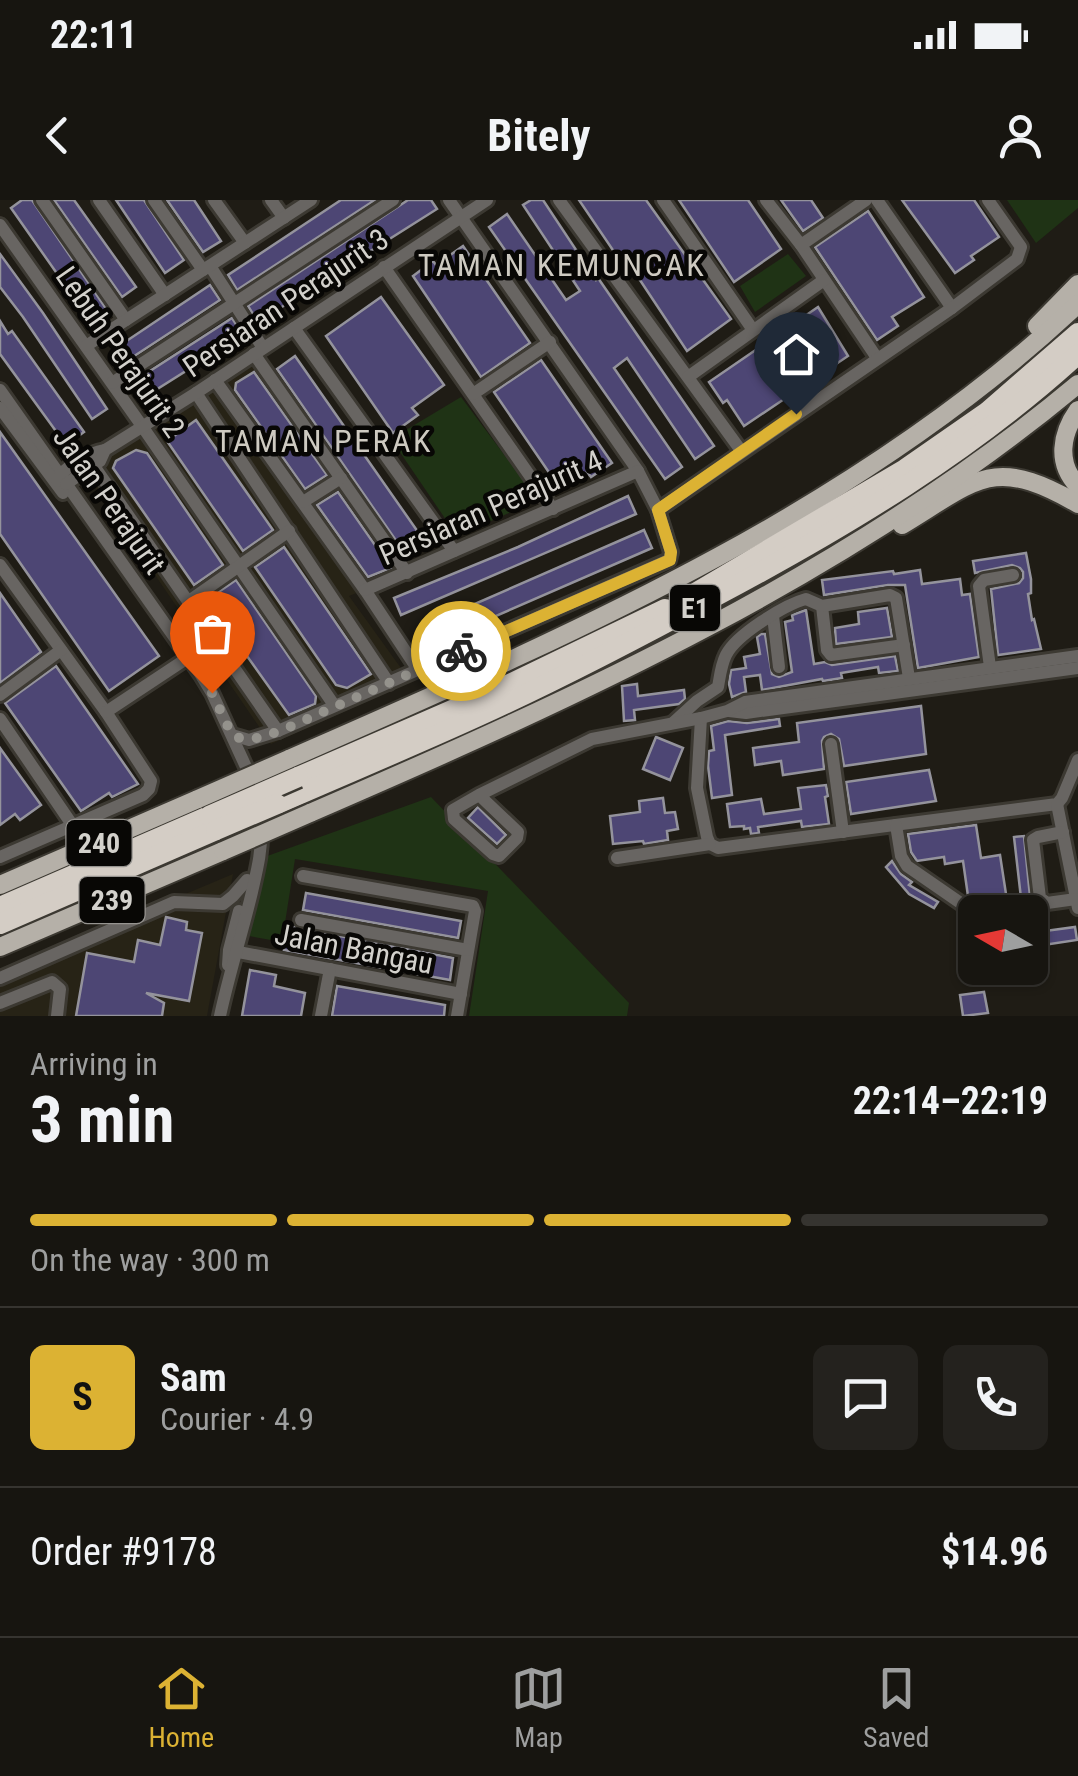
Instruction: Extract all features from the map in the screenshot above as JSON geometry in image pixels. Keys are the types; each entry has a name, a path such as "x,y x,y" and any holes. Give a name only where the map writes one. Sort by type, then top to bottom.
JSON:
{"highway":[{"name":"E1","path":"0,924 294,768 522,679 694,594 905,469 986,412 1078,333"},
{"name":"E1","path":"0,907 208,815 278,804 528,693 640,638 853,519 960,450 1039,390 1078,354"}],"main road":[{"path":"964,402 1078,284"},
{"path":"294,768 605,616 878,462 964,402 1078,304"},
{"name":"239","path":"0,947 310,814 605,680 823,562 993,453 1078,384"},
{"path":"1078,410 1062,445 1066,467 1078,486"},
{"path":"823,562 851,556 960,490 992,477 1030,480 1078,504"},
{"name":"240","path":"0,885 208,815"}],"street":[{"path":"42,200 126,320"},
{"path":"100,200 165,295"},
{"path":"154,200 235,304 258,351 406,573"},
{"path":"214,200 244,243"},
{"path":"272,200 284,218"},
{"path":"86,346 311,200"},
{"path":"112,384 393,200"},
{"path":"245,764 248,750 278,732 667,561 672,555 658,510 638,471 449,200"},
{"name":"Persiaran Perajurit 3","path":"61,480 94,466 106,450 487,200"},
{"path":"559,200 742,452"},
{"path":"663,200 753,330"},
{"path":"766,200 878,358"},
{"path":"800,246 866,200"},
{"path":"877,200 952,308"},
{"path":"658,510 1018,259 1021,247 988,200"},
{"name":"Lebuh Perajurit 2","path":"0,226 334,705"},
{"path":"384,267 553,510"},
{"path":"688,377 824,280"},
{"path":"294,328 454,552"},
{"path":"473,394 550,342"},
{"path":"215,380 418,670"},
{"name":"Jalan Perajurit","path":"0,390 184,661 225,739 252,804 255,845 220,1016"},
{"path":"196,394 390,682"},
{"name":"Jalan Perajurit","path":"0,408 61,480 201,675 245,764 258,800 261,845 233,947"},
{"path":"61,480 94,452 106,450"},
{"path":"94,466 278,732"},
{"name":"Persiaran Perajurit 4","path":"365,590 638,471"},
{"path":"303,502 341,478"},
{"path":"189,601 289,531"},
{"path":"0,565 151,781 143,795 0,857"},
{"path":"990,667 979,586 988,578 1013,575"},
{"path":"672,723 718,687 722,661 734,642 799,601 809,600 822,606 893,596 897,600 908,678"},
{"path":"822,606 827,650 831,655 904,645"},
{"path":"773,616 780,667"},
{"path":"0,695 61,650"},
{"path":"478,795 518,832 499,856 452,816 454,810 478,795 592,738 701,718 746,702 1078,656"},
{"path":"106,712 184,661"},
{"path":"727,711 746,713 1078,668"},
{"path":"701,718 697,788 710,844"},
{"path":"0,719 73,826"},
{"path":"232,735 249,740 278,732"},
{"path":"831,744 843,832"},
{"path":"617,858 1057,804 1078,760"},
{"path":"1057,804 1069,836 1077,904 1047,903 1040,898 1033,840 1038,836 1069,836"},
{"path":"896,825 901,856 907,866 958,901"},
{"path":"303,876 470,904 475,908 457,1016"},
{"path":"0,978 174,902 223,904 247,880"},
{"path":"206,905 224,916 233,947"},
{"path":"301,920 468,950"},
{"name":"Jalan Bangau","path":"233,947 461,994"},
{"path":"320,1016 330,970"},
{"path":"0,1003 46,983 57,984 57,1016"}],"shaded area":[{"path":"252,353 407,573 349,596 411,682 271,744 81,467"},
{"path":"233,874 207,1016 0,1016 0,972"}],"green space":[{"path":"1007,200 1078,200 1078,208 1036,243"},
{"path":"788,254 806,276 755,312 740,286"},
{"path":"461,397 538,500 457,536 391,439"},
{"path":"431,797 629,1003 627,1016 469,1016 488,891 295,859 282,942 249,936 259,859"}],"building":[{"path":"22,200 32,200 107,310 91,322 11,208"},
{"path":"54,200 74,200 136,287 122,297"},
{"path":"116,200 144,200 184,260 165,273"},
{"path":"167,200 194,200 221,241 203,252"},
{"path":"341,200 375,200 237,290 228,275"},
{"path":"408,200 431,200 437,209 258,322 248,306"},
{"path":"543,200 714,446 695,459 627,358 614,368 682,467 665,479 489,227 507,214 566,300 580,291 523,205"},
{"path":"579,200 646,200 731,319 687,351 628,262 623,265"},
{"path":"679,200 748,200 781,249 734,282"},
{"path":"781,200 811,200 823,218 803,231"},
{"path":"902,200 974,200 999,237 971,256 974,260 955,273"},
{"path":"868,211 924,297 892,317 898,326 877,340 815,247"},
{"path":"463,246 530,343 481,377 413,276"},
{"path":"0,254 107,409 92,419 0,287"},
{"path":"210,285 220,300 122,364 113,350"},
{"path":"381,297 444,385 412,408 418,415 393,433 326,336"},
{"path":"818,307 848,356 744,426 709,382"},
{"path":"232,318 243,335 143,398 133,382"},
{"path":"0,321 8,334 12,331 84,432 66,445 0,354"},
{"path":"295,356 425,542 406,555 277,369"},
{"path":"541,360 612,463 591,477 587,472 561,490 494,392"},
{"path":"254,372 327,475 305,489 235,390 236,383"},
{"path":"196,420 273,530 243,551 167,441"},
{"path":"0,432 159,656 109,691 0,534"},
{"path":"136,450 147,453 223,565 194,585 113,468 116,461"},
{"path":"338,492 391,568 368,577 317,505"},
{"path":"628,496 636,514 401,615 394,598"},
{"path":"644,530 652,548 429,645 422,627"},
{"path":"284,547 371,674 347,688 336,685 255,567"},
{"path":"1026,553 1032,620 1041,649 998,655 991,589 1019,583 1023,572 1012,565 975,573 973,561"},
{"path":"920,570 922,584 960,579 962,595 970,594 979,657 918,668 905,585 824,595 822,580"},
{"path":"236,580 316,696 315,704 289,715 207,600"},
{"path":"0,593 41,652 0,683"},
{"path":"887,608 892,637 836,644 835,628 859,624 858,612"},
{"path":"806,610 814,664 895,656 898,671 879,673 878,667 841,673 842,678 762,690 760,675 744,677 746,692 732,697 731,670 746,668 744,657 760,654 757,637 761,634 765,634 772,674 779,677 792,672 785,622"},
{"path":"56,666 138,784 112,797 109,793 81,811 5,703"},
{"path":"637,684 638,696 684,690 685,699 679,704 634,710 635,720 624,721 622,686"},
{"path":"921,706 926,754 844,766 839,739 831,734 822,741 824,769 783,775 781,761 755,765 753,748 799,742 797,723"},
{"path":"779,719 780,726 725,735 732,795 712,798 708,766 709,751 714,750 711,726 728,721"},
{"path":"656,737 683,748 670,780 643,769"},
{"path":"0,748 41,805 20,820 15,814 0,825"},
{"path":"929,770 936,801 851,814 846,782"},
{"path":"826,785 829,824 802,827 801,821 758,827 759,833 751,834 750,828 744,826 730,827 727,804 761,799 764,814 801,809 798,788"},
{"path":"663,798 665,813 675,812 678,829 667,831 668,840 613,844 610,816 640,812 639,801"},
{"path":"478,807 506,835 497,844 468,818"},
{"path":"976,825 981,858 1000,855 1006,895 968,895 963,861 945,864 944,857 917,861 908,834"},
{"path":"1024,836 1030,895 1021,895 1014,837"},
{"path":"892,861 912,882 909,885 938,902 934,908 909,894 886,867"},
{"path":"306,893 461,921 458,938 303,910"},
{"path":"166,917 187,922 186,930 202,933 189,1001 146,993 164,1003 162,1016 76,1016 87,953 134,962 138,940 160,945"},
{"path":"288,926 453,958 450,980 284,950"},
{"path":"1075,927 1077,940 1048,944 1048,931"},
{"path":"250,970 276,975 274,986 305,993 301,1016 242,1016"},
{"path":"337,986 445,1005 444,1016 332,1016"},
{"path":"984,992 988,1013 963,1016 960,995"}],"way so far":[{"path":"212,693 232,735 253,740 461,651"}],"district":[{"name":"TAMAN KEMUNCAK","path":"562,265"},
{"name":"TAMAN PERAK","path":"324,441"}],"route":[{"path":"461,651 670,560 672,555 658,510 796,414"}]}
